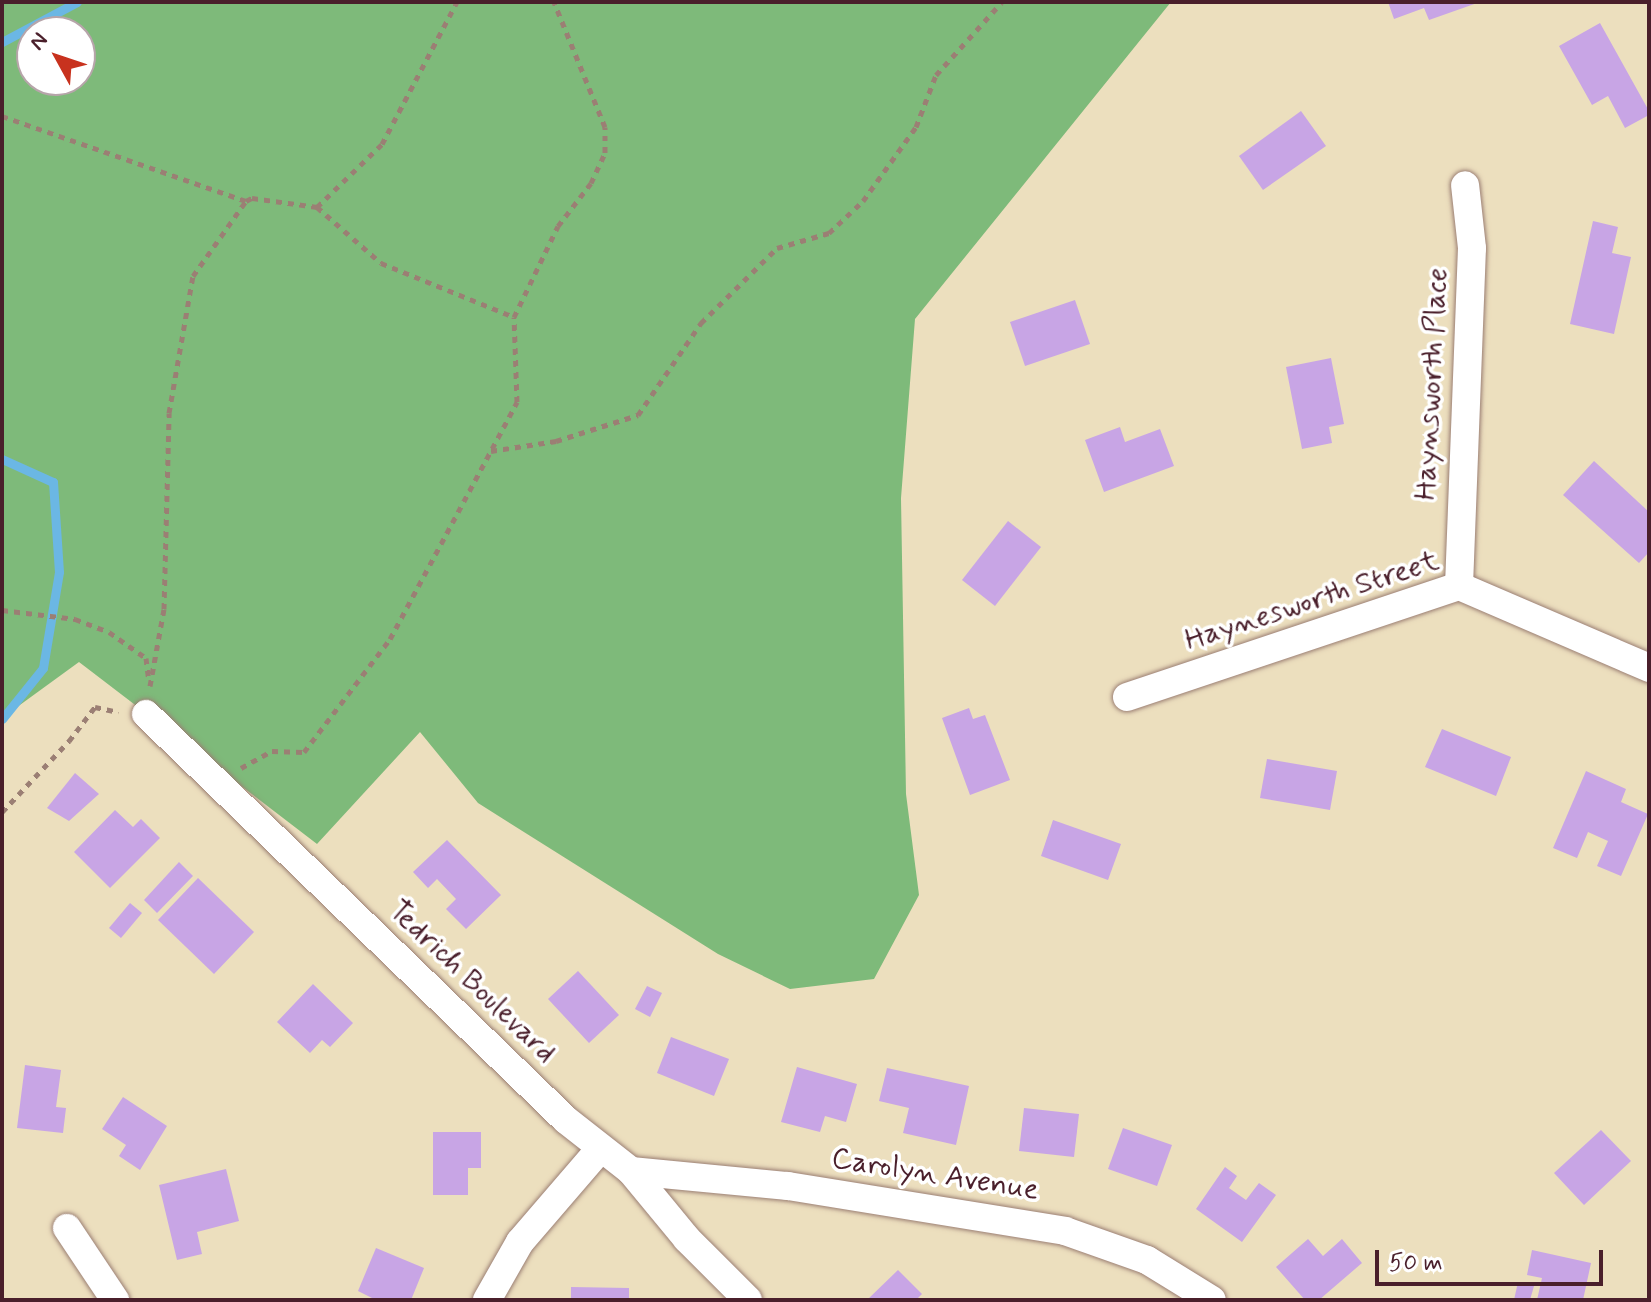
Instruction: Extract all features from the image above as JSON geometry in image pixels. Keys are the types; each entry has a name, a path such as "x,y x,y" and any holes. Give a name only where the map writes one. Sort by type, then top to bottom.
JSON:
{"street":[{"name":"Haynsworth Place","path":"1459,586 1472,248 1465,185"},
{"name":"Haynesworth Street","path":"1127,697 1459,586 1649,668"},
{"name":"Tedrich Boulevard","path":"148,701 215,782 554,1109 631,1171 687,1239 748,1300"},
{"path":"487,1300 520,1242 600,1149"},
{"name":"Carolyn Avenue","path":"631,1171 788,1186 1052,1228 1112,1245 1147,1260 1212,1300"},
{"path":"67,1228 115,1300"}],"path":[{"path":"317,207 382,144 457,2"},
{"path":"215,782 272,751 304,752 390,639 517,402 514,317 558,226 591,183 605,153 605,127 554,2"},
{"path":"491,451 556,441 638,415 701,323 777,248 829,233 863,201 916,127 936,75 1002,2"},
{"path":"2,116 246,201"},
{"path":"148,701 164,609 169,413 193,276 246,201 252,198 317,207 381,263 514,317"},
{"path":"4,609 75,619 109,632 146,658 148,701"},
{"path":"2,812 69,741 95,707 148,701"}],"green space":[{"path":"2,2 1171,2 915,319 901,498 906,794 919,895 874,979 790,989 718,954 478,803 420,732 317,844 79,662 2,718"}],"building":[{"path":"1388,2 1480,2 1429,20 1424,8 1394,19"},
{"path":"1600,23 1649,111 1649,115 1625,128 1608,96 1592,105 1559,46"},
{"path":"1301,111 1326,146 1263,190 1239,156"},
{"path":"1593,221 1618,227 1612,253 1631,257 1614,334 1570,324"},
{"path":"1075,300 1090,344 1025,366 1010,322"},
{"path":"1331,358 1344,424 1329,427 1332,443 1302,449 1286,367"},
{"path":"1120,427 1125,442 1160,429 1174,466 1104,492 1085,440"},
{"path":"1594,461 1649,512 1649,552 1639,563 1563,495"},
{"path":"1008,521 1041,547 995,606 962,580"},
{"path":"969,708 973,719 985,715 1010,780 970,795 942,718"},
{"path":"1442,729 1511,757 1496,796 1425,767"},
{"path":"1267,759 1337,771 1330,810 1260,798"},
{"path":"1586,771 1626,789 1621,802 1648,814 1621,876 1597,866 1608,841 1588,832 1577,858 1553,848"},
{"path":"75,773 99,794 69,821 47,808"},
{"path":"115,810 133,827 141,819 160,838 110,888 74,852"},
{"path":"1053,820 1121,844 1108,880 1041,856"},
{"path":"447,840 501,895 466,929 446,909 456,899 437,879 428,888 413,872"},
{"path":"179,862 193,876 157,913 144,900"},
{"path":"198,878 254,932 214,974 158,920"},
{"path":"130,903 142,913 121,938 109,928"},
{"path":"578,971 619,1015 589,1043 548,999"},
{"path":"313,984 353,1023 330,1047 322,1040 310,1053 277,1022"},
{"path":"647,986 662,993 650,1017 635,1009"},
{"path":"671,1037 729,1059 714,1096 657,1073"},
{"path":"25,1065 61,1070 56,1107 66,1108 63,1133 17,1128"},
{"path":"797,1067 857,1084 846,1122 825,1116 820,1132 781,1122"},
{"path":"887,1068 969,1086 956,1145 903,1133 909,1108 879,1101"},
{"path":"123,1097 167,1126 140,1170 119,1156 126,1145 102,1129"},
{"path":"1024,1108 1079,1114 1074,1157 1019,1151"},
{"path":"1123,1128 1172,1145 1157,1186 1108,1169"},
{"path":"1601,1130 1631,1161 1584,1205 1554,1173"},
{"path":"433,1132 481,1132 481,1168 468,1168 468,1195 433,1195"},
{"path":"1225,1167 1237,1176 1229,1188 1246,1200 1259,1183 1276,1195 1242,1242 1196,1209"},
{"path":"226,1169 239,1221 197,1232 202,1254 177,1260 159,1185"},
{"path":"1308,1239 1323,1256 1342,1239 1362,1263 1319,1300 1305,1300 1276,1267"},
{"path":"376,1248 424,1268 411,1300 376,1300 358,1291"},
{"path":"1532,1250 1591,1263 1583,1300 1537,1300 1542,1278 1527,1275"},
{"path":"898,1270 922,1294 916,1300 867,1300"},
{"path":"1518,1282 1534,1286 1530,1300 1514,1300"},
{"path":"571,1287 629,1288 629,1300 571,1300"}],"waterway":[{"path":"2,42 77,2"},
{"path":"2,459 53,482 59,572 43,668 2,719"}]}
